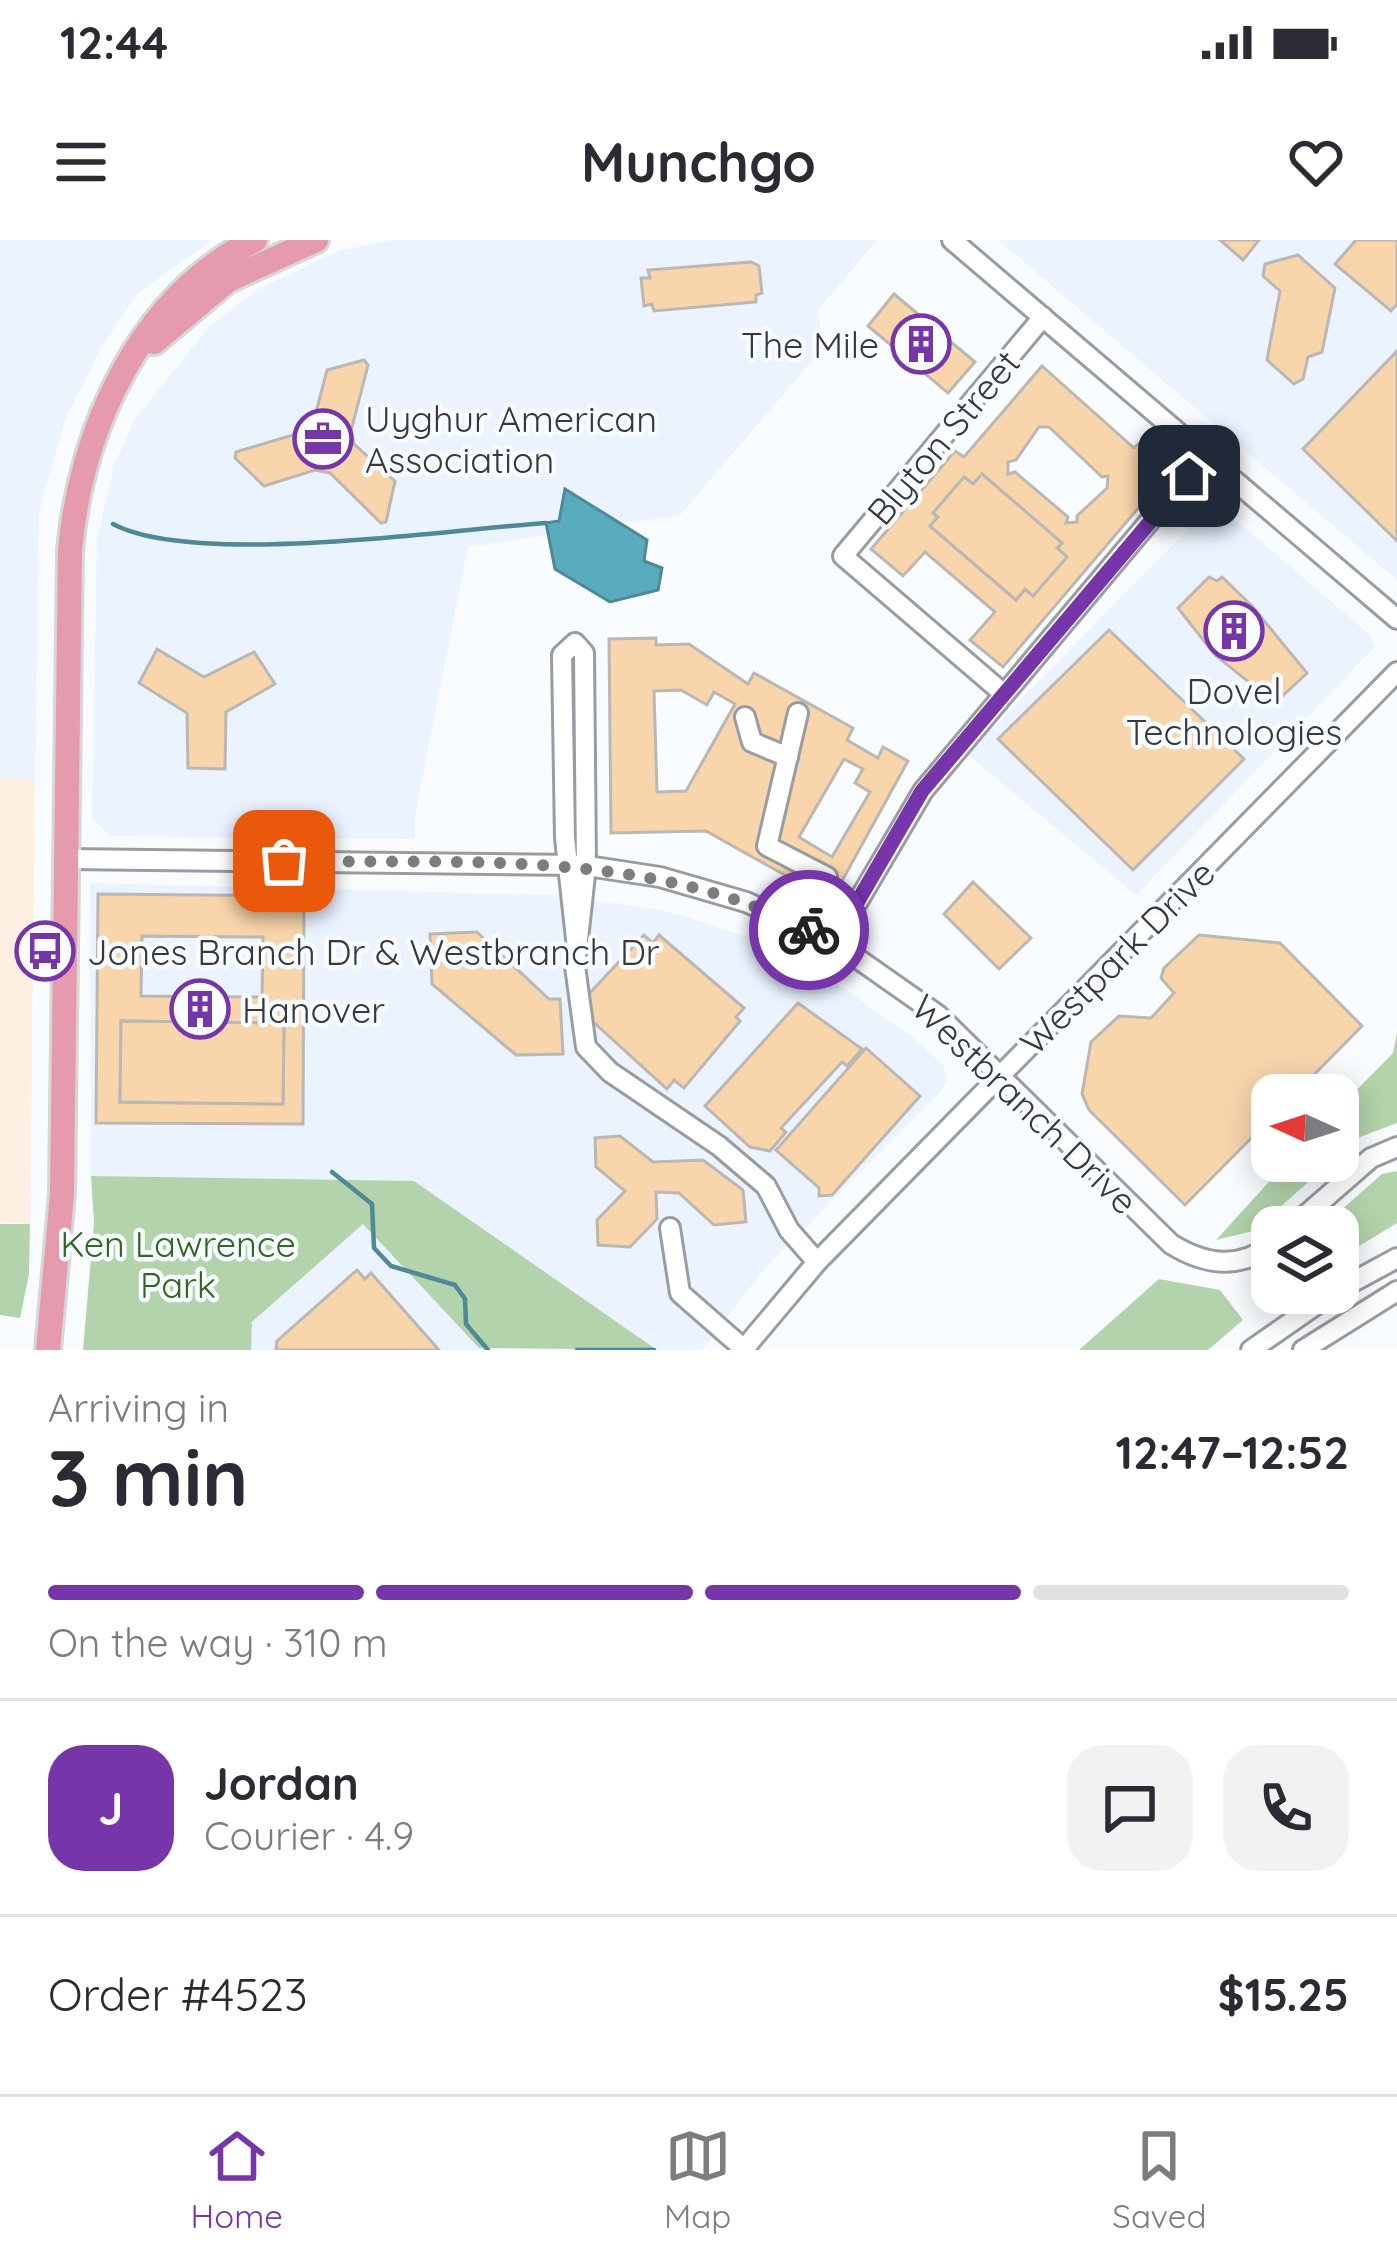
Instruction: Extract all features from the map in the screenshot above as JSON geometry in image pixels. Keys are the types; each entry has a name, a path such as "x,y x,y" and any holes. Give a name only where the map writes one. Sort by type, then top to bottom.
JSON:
{"main road":[{"path":"48,1350 62,1194 74,505 97,428 176,294 212,264 255,240"},
{"path":"135,360 228,280 316,240"}],"street":[{"path":"952,240 1397,620"},
{"name":"Blyton Street","path":"1004,694 843,556 1043,317"},
{"path":"834,942 914,802 1206,454"},
{"path":"577,866 562,655 575,644 584,653 577,866 580,1029 593,1058 719,1145 766,1186 789,1230 817,1262"},
{"name":"Westpark Drive","path":"743,1350 817,1262 1397,672"},
{"path":"798,713 767,847 826,878"},
{"path":"745,717 752,742 788,757"},
{"name":"Westbranch Drive","path":"67,859 577,866 702,887 834,942 921,1001 1155,1231 1189,1255 1234,1262 1251,1254"},
{"path":"1316,1206 1372,1158 1397,1148"},
{"path":"670,1228 680,1293 743,1350"},
{"path":"1359,1279 1397,1258"},
{"path":"1303,1350 1397,1291"},
{"path":"1251,1350 1304,1314"}],"shaded area":[{"path":"0,240 212,240 137,294 100,349 65,420 39,512 35,780 0,777"},
{"path":"393,240 877,240 818,310 822,349 680,515 468,547 415,814 415,839 110,836 92,819 97,539 114,465 136,418 209,327 257,290 341,250"},
{"path":"998,240 1397,240 1397,580"},
{"path":"1215,502 1370,635 1375,647 1136,895 967,754"},
{"path":"0,777 35,780 30,1224 0,1222"},
{"path":"90,883 550,895 662,910 746,936 825,975 912,1037 943,1065 947,1078 942,1090 765,1268 702,1350 656,1350 414,1181 91,1176"},
{"path":"363,1224 479,1348 502,1350 251,1350 252,1323"}],"green space":[{"path":"1397,1033 1397,1123 1359,1138 1359,1088 1393,1053"},
{"path":"1397,1171 1397,1223 1359,1246 1359,1206 1346,1206 1382,1174"},
{"name":"Ken Lawrence Park","path":"91,1176 414,1181 657,1350 479,1348 363,1224 252,1322 251,1350 83,1350 94,1223"},
{"path":"1269,1182 1308,1182 1281,1206 1251,1206 1251,1231 1216,1240"},
{"path":"0,1224 30,1224 29,1274 20,1318 0,1315"},
{"path":"1159,1279 1220,1290 1243,1320 1208,1350 1079,1350"}],"water":[{"path":"565,489 647,540 644,561 662,568 658,590 610,602 555,569 546,523 559,521"}],"building":[{"path":"1220,240 1259,240 1243,260"},
{"path":"1356,240 1397,240 1397,304 1391,311 1335,264"},
{"path":"1298,255 1335,288 1322,352 1308,357 1303,379 1294,384 1267,360 1280,291 1263,276 1265,264"},
{"path":"751,262 759,266 762,293 756,295 756,302 654,311 652,304 644,306 641,278 650,278 648,270"},
{"name":"The Mile","path":"894,294 975,362 948,393 868,326"},
{"path":"1397,351 1397,541 1303,449"},
{"path":"364,360 368,365 351,431 354,444 395,481 386,522 381,523 330,473 315,470 264,486 235,458 236,452 303,432 314,420 327,370"},
{"path":"1042,366 1134,448 1138,444 1169,472 1003,667 970,640 995,612 925,552 903,576 871,549 955,451 964,457","holes":["1039,427 1049,427 1102,477 1108,476 1107,488 1077,516 1077,522 1066,523 1068,517 1015,472 1008,474 1008,462 1016,460","982,474 1062,543 1057,548 1067,557 1033,596 1025,589 1016,600 930,526 938,517 933,513 964,477 973,484"]},
{"path":"982,474 1062,543 1057,548 1067,557 1033,596 1025,589 1016,600 930,526 938,517 933,513 964,477 973,484"},
{"name":"Dovel Technologies","path":"1209,577 1217,581 1222,577 1252,606 1307,673 1275,703 1215,655 1178,608"},
{"path":"1109,630 1244,759 1133,870 998,739"},
{"path":"656,638 656,645 689,644 748,684 754,673 853,728 847,740 878,758 883,747 908,761 831,901 706,831 611,833 609,639","holes":["681,690 707,705 714,692 735,704 686,791 657,792 654,691","844,759 863,769 855,783 870,792 832,857 799,837"]},
{"path":"157,649 204,677 254,652 275,684 226,712 225,769 188,768 187,713 139,683"},
{"path":"973,882 1031,938 999,969 944,914"},
{"name":"Hanover","path":"98,894 304,896 303,1124 96,1123","holes":["142,936 263,937 262,997 141,996","121,1021 284,1023 283,1104 120,1102"]},
{"path":"477,932 549,999 560,999 563,1054 516,1055 432,984 430,934"},
{"path":"644,935 653,943 659,935 744,1008 736,1017 740,1021 684,1088 674,1080 667,1089 589,1018 587,996"},
{"path":"1199,935 1280,943 1362,1026 1315,1074 1251,1074 1251,1138 1185,1205 1089,1110 1082,1094 1091,1042 1119,1016 1151,1018 1174,993 1161,978 1164,968"},
{"path":"798,1003 862,1049 847,1066 842,1062 781,1128 786,1132 770,1151 750,1147 705,1106"},
{"path":"121,1021 284,1023 283,1104 120,1102"},
{"path":"866,1048 920,1096 832,1195 819,1196 819,1188 776,1150"},
{"path":"620,1136 653,1162 703,1160 743,1190 746,1222 714,1225 679,1193 656,1192 657,1219 630,1247 598,1245 597,1220 625,1191 596,1167 595,1138"},
{"path":"357,1270 365,1279 371,1273 439,1350 276,1350 277,1341"}],"waterway":[{"path":"113,524 151,537 259,544 546,523"},
{"path":"332,1172 372,1204 374,1248 391,1266 455,1285 465,1299 466,1324 488,1350"},
{"path":"577,1350 654,1350"}],"way so far":[{"path":"284,861 614,869 702,887 809,930"}],"place":[{"name":"The Mile","path":"921,344"},
{"name":"Uyghur American Association","path":"323,439"},
{"name":"Dovel Technologies","path":"1234,631"},
{"name":"Jones Branch Dr & Westbranch Dr","path":"45,951"},
{"name":"Hanover","path":"200,1009"}],"route":[{"path":"809,930 834,942 922,791 1189,476"}]}
